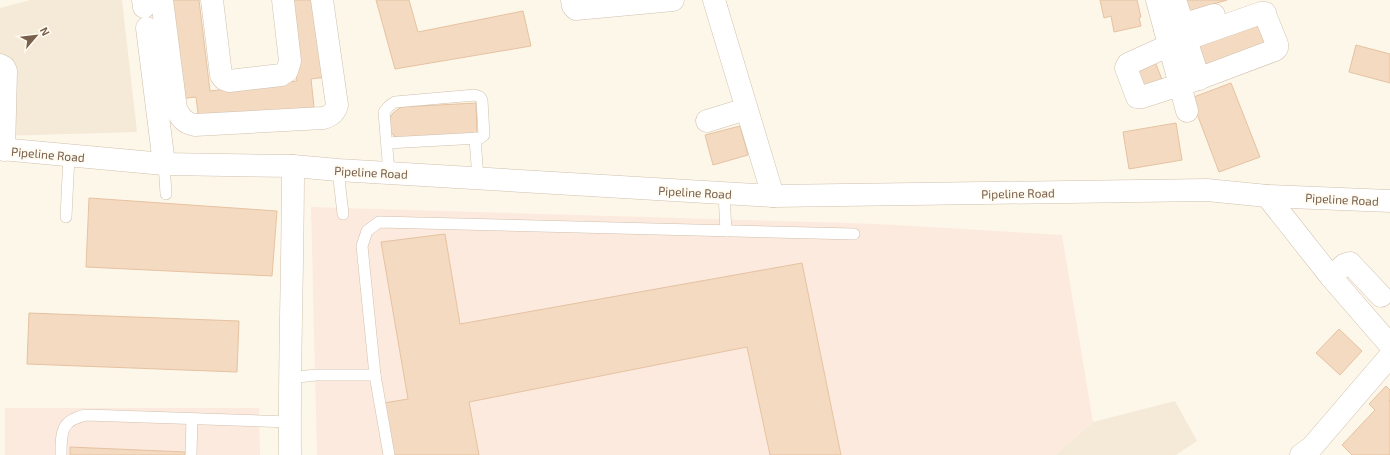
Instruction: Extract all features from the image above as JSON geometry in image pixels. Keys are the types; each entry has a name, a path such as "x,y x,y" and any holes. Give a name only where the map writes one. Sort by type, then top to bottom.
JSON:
{"street":[{"path":"212,0 221,75 224,79 229,81 281,74 287,71 290,61 283,0"},
{"path":"149,9 176,109 180,117 187,124 195,125 323,118 329,116 335,111 337,105 322,0"},
{"path":"572,0 576,9 673,0"},
{"path":"714,0 773,196"},
{"path":"1157,0 1172,38 1187,111"},
{"path":"1172,38 1176,0"},
{"path":"149,9 164,164"},
{"path":"1172,38 1265,13 1277,44 1277,48 1182,84 1142,97 1137,97 1126,68 1128,64 1172,38 1232,9"},
{"path":"0,65 4,67 6,71 2,150"},
{"path":"707,121 746,109"},
{"name":"Pipeline Road","path":"2,150 164,164 293,166 773,196 1207,190 1267,196 1390,201"},
{"path":"290,455 287,245 293,166"},
{"path":"1267,196 1331,277 1390,345"},
{"path":"1331,277 1344,265 1350,264 1385,291 1363,314"},
{"path":"1301,455 1312,447 1390,356"}],"lane":[{"path":"387,143 480,138 484,135 482,100 480,97 475,95 395,102 389,106 384,112 389,173"},
{"path":"475,138 478,178"},
{"path":"66,217 69,156"},
{"path":"164,164 166,194"},
{"path":"338,170 342,214"},
{"path":"724,194 726,231"},
{"path":"389,455 375,375 362,246 367,231 379,222 854,234"},
{"path":"289,378 316,375 375,375"},
{"path":"61,455 62,430 68,422 75,417 86,415 192,420 289,422"},
{"path":"191,455 192,420"}],"shaded area":[{"path":"30,0 122,0 137,132 0,136 0,8"},
{"path":"311,207 879,224 1062,235 1093,422 1055,455 317,455"},
{"path":"1175,401 1197,441 1176,455 1055,455 1093,422"},
{"path":"5,408 259,408 260,455 5,455"}],"building":[{"path":"166,0 199,0 210,91 297,81 287,0 318,0 327,77 311,79 314,107 199,121 196,97 178,99"},
{"path":"376,0 409,0 418,32 523,11 531,46 395,69"},
{"path":"1100,0 1137,0 1141,17 1139,18 1141,26 1114,32 1111,16 1104,18"},
{"path":"1180,0 1227,0 1183,13"},
{"path":"1263,17 1275,46 1201,75 1189,45"},
{"path":"1356,45 1390,54 1390,83 1349,72"},
{"path":"1154,59 1163,82 1142,90 1134,67"},
{"path":"1231,83 1260,157 1219,172 1191,98"},
{"path":"476,103 477,135 406,139 395,137 389,130 389,119 393,113 401,107"},
{"path":"1176,123 1182,160 1129,169 1123,132"},
{"path":"740,126 748,155 713,165 705,135"},
{"path":"89,198 277,211 272,276 86,267"},
{"path":"445,234 460,324 802,263 841,455 770,455 747,347 469,402 479,455 393,455 384,403 408,399 381,242"},
{"path":"29,313 239,321 237,372 27,364"},
{"path":"1339,329 1362,351 1340,375 1316,353"},
{"path":"1386,386 1390,390 1390,455 1352,455 1342,445 1375,410 1369,404"},
{"path":"70,447 185,452 185,455 70,455"}]}
